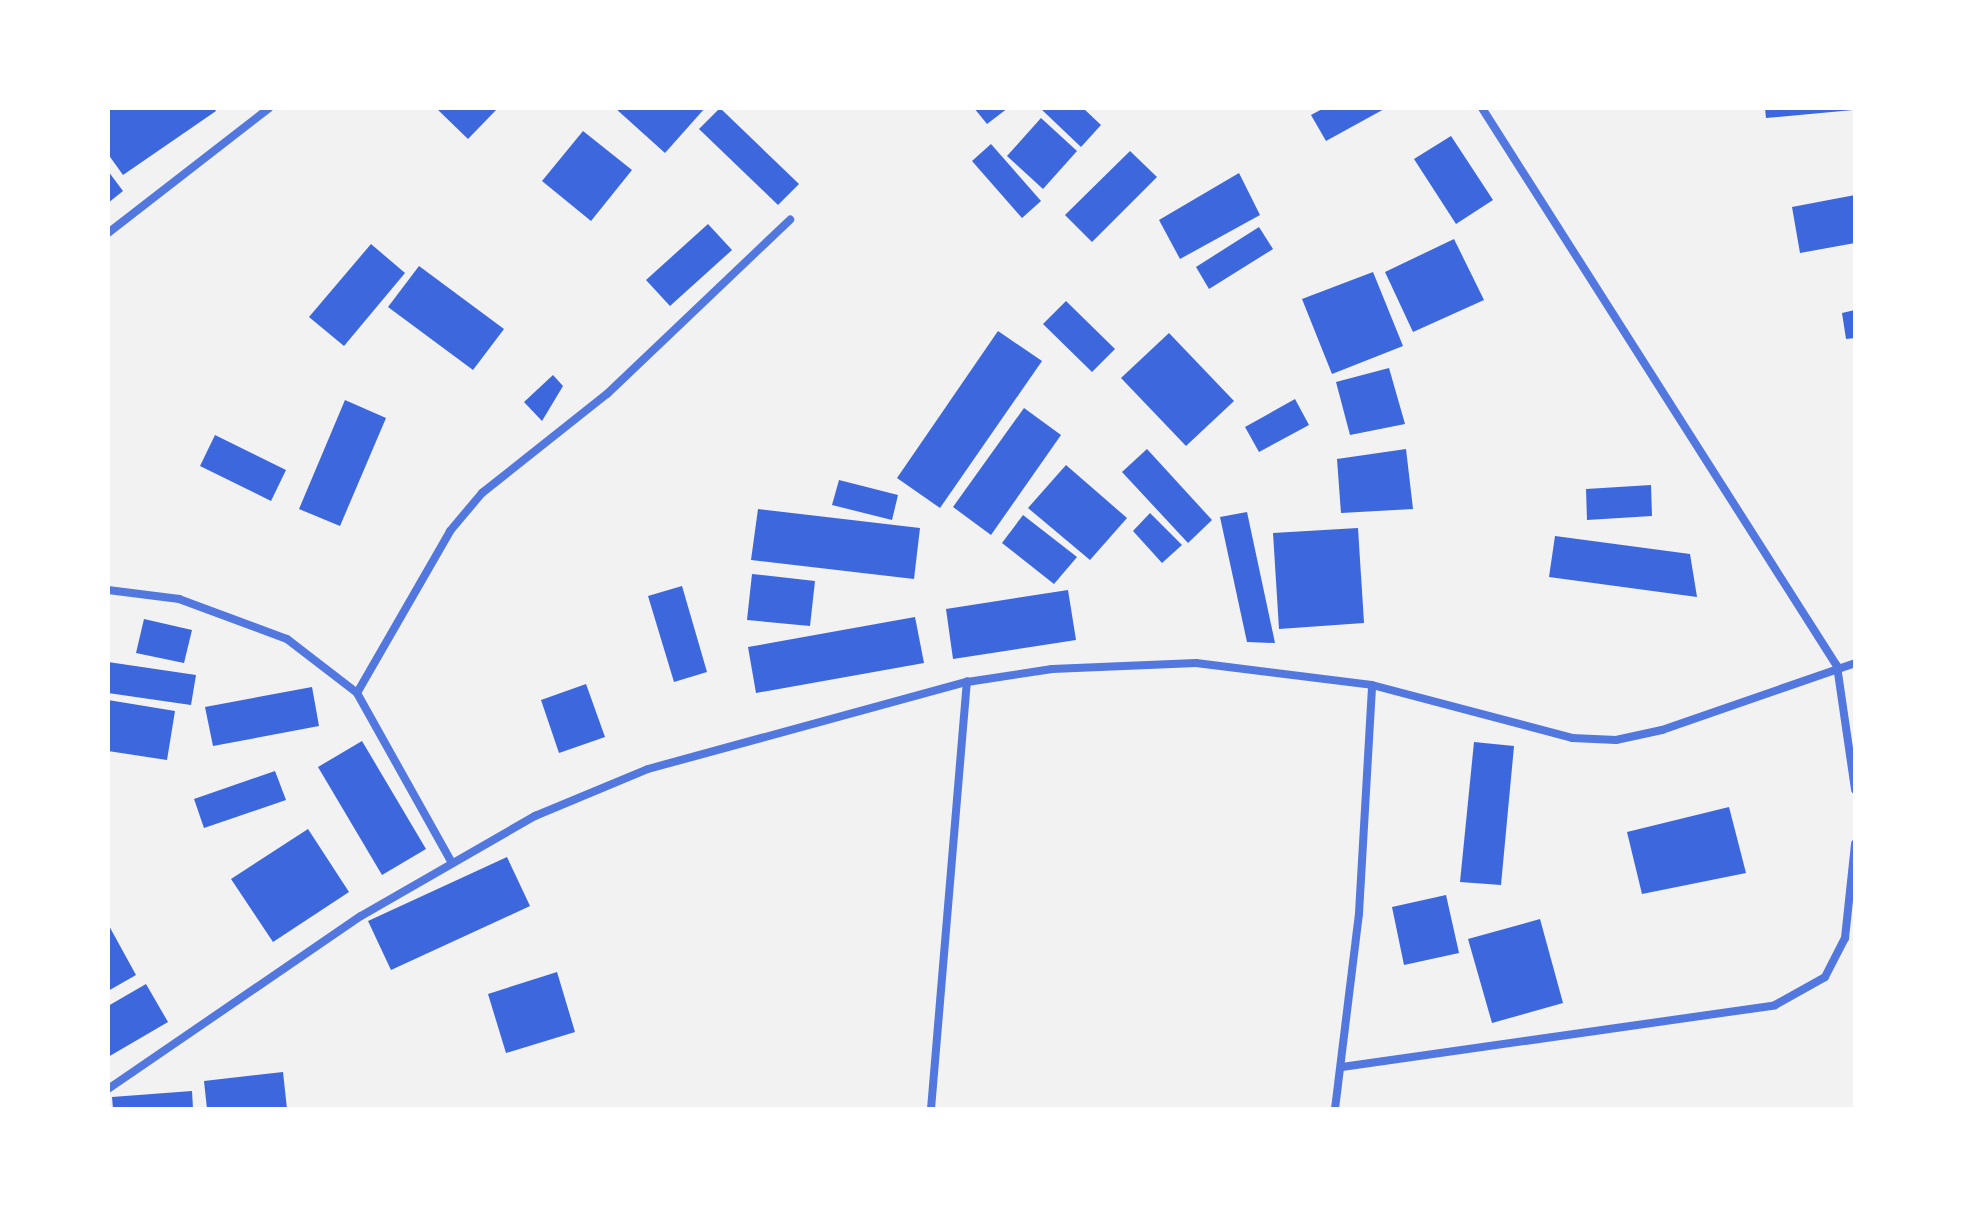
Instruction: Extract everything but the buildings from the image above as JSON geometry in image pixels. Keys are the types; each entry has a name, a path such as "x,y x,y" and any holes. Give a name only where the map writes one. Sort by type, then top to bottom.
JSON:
{"street":[{"path":"250,108 257,118"},
{"path":"108,233 269,108"},
{"path":"1482,108 1837,666 1855,790"},
{"path":"357,693 450,531 482,493 607,394 790,220"},
{"path":"108,590 179,599 287,639 357,693 451,861"},
{"path":"108,1089 451,861 535,816 648,769 967,682 1052,669 1196,663 1372,685 1572,738 1616,740 1662,730 1837,666 1855,663"},
{"path":"931,1109 967,682"},
{"path":"1335,1109 1359,913 1372,685"},
{"path":"1342,1067 1775,1005 1825,977 1845,938 1855,844"}]}
